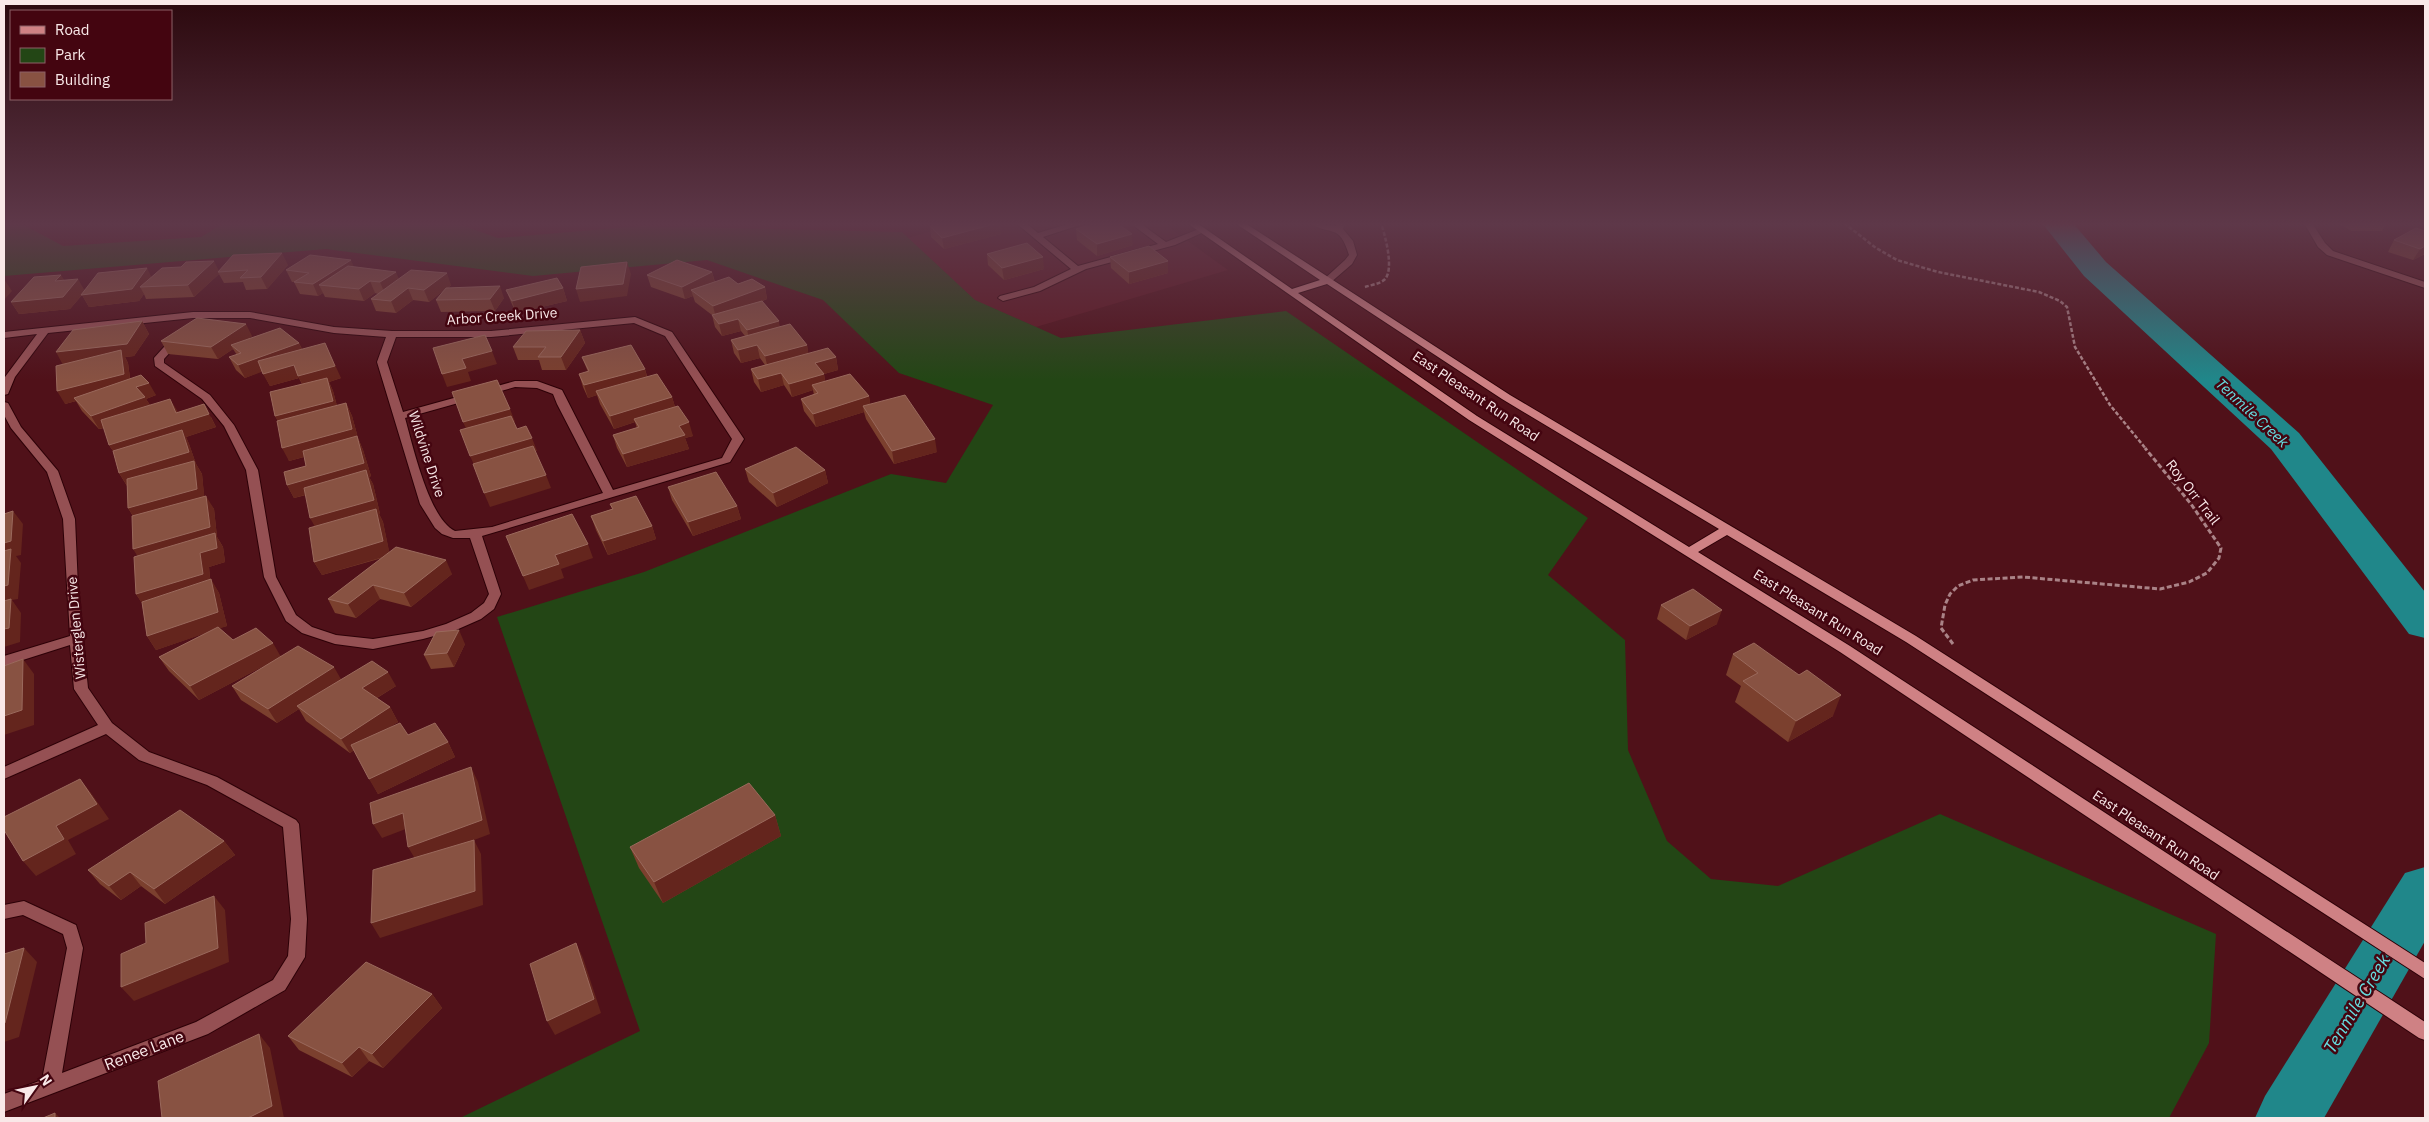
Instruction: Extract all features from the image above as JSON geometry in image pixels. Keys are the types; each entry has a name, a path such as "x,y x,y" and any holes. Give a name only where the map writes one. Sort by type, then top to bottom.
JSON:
{"main road":[{"name":"East Pleasant Run Road","path":"1267,275 1473,418 1845,649 2425,1032"},
{"name":"East Pleasant Run Road","path":"1318,275 1506,397 1919,644 2425,972"},
{"path":"1292,292 1327,281"},
{"path":"1689,552 1728,529"}],"street":[{"path":"1003,298 1036,289 1066,275"},
{"path":"1327,281 1334,275"},
{"path":"2396,275 2425,285"},
{"path":"200,315 159,358 159,364 206,397 230,425 252,470 270,576 291,618 306,630 335,639 372,644 423,635 451,627 476,616 489,606 495,594 475,534"},
{"name":"Arbor Creek Drive","path":"4,335 200,315 250,315 334,330 392,334 491,334 635,320 669,334 738,439 726,460 494,530"},
{"path":"4,392 10,378 45,331"},
{"name":"Wildvine Drive","path":"392,334 382,362 426,504 436,523 445,531 458,537 494,530"},
{"path":"399,416 516,384 531,383 546,386 558,392 562,404 610,495"},
{"name":"Wisterglen Drive","path":"4,405 16,428 52,471 69,519 72,587 82,689 107,727 144,756 212,781 291,824 299,918 296,957 279,984"},
{"path":"4,661 77,638"},
{"path":"4,773 107,727"},
{"path":"4,912 24,908 70,930 75,948 50,1086"},
{"name":"Renee Lane","path":"4,1103 202,1028 279,984"}],"path":[{"path":"1345,293 1383,281 1388,275"},
{"name":"Roy Orr Trail","path":"1955,646 1941,628 1945,606 1950,594 1959,585 1973,579 2024,577 2160,589 2178,585 2210,571 2220,559 2222,548 2191,504 2110,406 2075,347 2067,307 2044,294 1956,275"}],"shaded area":[{"path":"948,275 1210,275 1036,327 975,301"}],"green space":[{"path":"752,275 949,275 975,300 1061,338 1286,311 1588,518 1548,575 1625,640 1628,750 1667,841 1711,879 1778,886 1940,814 2216,934 2209,1043 2169,1118 460,1118 640,1031 497,617 644,572 891,474 946,483 993,405 899,373 823,300"}],"building":[{"path":"61,275 55,281 78,279 63,297 11,302 34,277"},
{"path":"96,275 142,275 132,289 81,295"},
{"path":"153,275 198,275 188,285 140,287"},
{"path":"243,275 262,275 261,277 240,278"},
{"path":"305,275 327,275 313,284 294,282"},
{"path":"334,275 391,275 380,282 370,281 359,289 319,285"},
{"path":"404,275 444,275 424,290 408,288 391,301 371,299"},
{"path":"579,275 625,275 623,284 576,289"},
{"path":"648,275 705,275 682,287"},
{"path":"729,277 738,284 752,279 765,287 713,306 691,290"},
{"path":"557,278 563,288 512,301 506,290"},
{"path":"500,286 490,299 436,300 446,288"},
{"path":"762,301 779,321 747,330 738,319 719,324 712,315"},
{"path":"197,318 246,324 211,347 161,341"},
{"path":"142,321 127,344 56,352 73,330"},
{"path":"790,324 807,345 765,356 757,345 738,350 731,340"},
{"path":"280,328 299,343 238,365 229,357 241,353 231,345"},
{"path":"580,330 561,357 538,357 546,347 513,347 526,331"},
{"path":"485,335 492,351 462,359 466,368 442,374 433,348"},
{"path":"325,343 335,366 298,376 294,365 263,374 258,361"},
{"path":"631,345 645,369 584,385 579,374 589,371 582,357"},
{"path":"828,348 836,357 815,363 824,374 789,384 781,373 758,379 751,369"},
{"path":"121,350 124,374 57,391 56,366"},
{"path":"657,374 672,397 610,416 596,391"},
{"path":"850,374 869,396 813,414 801,399 818,393 812,385"},
{"path":"141,375 149,383 136,387 145,397 91,416 74,398"},
{"path":"327,378 333,401 275,416 270,392"},
{"path":"497,380 510,409 463,422 452,392"},
{"path":"905,395 935,439 892,451 863,406"},
{"path":"170,399 176,413 204,404 209,414 109,445 101,420"},
{"path":"346,403 352,429 282,448 277,421"},
{"path":"678,406 689,422 679,426 685,435 623,454 613,435 639,427 634,419"},
{"path":"511,416 517,429 526,426 532,438 470,456 460,430"},
{"path":"182,430 189,452 119,473 113,451"},
{"path":"357,436 364,463 287,485 284,472 306,466 303,451"},
{"path":"533,446 546,475 484,493 473,464"},
{"path":"796,447 825,470 773,493 745,469"},
{"path":"194,461 197,489 128,508 127,479"},
{"path":"366,470 374,500 310,518 304,488"},
{"path":"716,472 737,506 688,522 668,487"},
{"path":"206,496 210,527 133,549 132,516"},
{"path":"636,496 652,526 603,541 591,516 613,509 610,504"},
{"path":"376,509 383,541 314,562 309,528"},
{"path":"13,511 11,541 4,543 4,514"},
{"path":"572,514 588,544 555,555 559,564 523,576 506,536"},
{"path":"215,533 217,548 200,553 203,574 136,594 134,557"},
{"path":"396,547 446,560 404,593 373,585 348,604 328,599"},
{"path":"11,549 8,585 4,586 4,551"},
{"path":"211,579 218,612 147,636 142,602"},
{"path":"1693,589 1722,610 1690,626 1661,605"},
{"path":"11,599 9,628 4,629 4,601"},
{"path":"218,627 233,640 256,628 273,643 190,686 159,657"},
{"path":"459,630 447,653 424,655 436,632"},
{"path":"1754,643 1799,675 1807,670 1841,695 1796,721 1743,681 1758,673 1733,654"},
{"path":"298,646 334,667 268,709 232,686"},
{"path":"23,659 22,710 4,716 4,666"},
{"path":"372,661 388,672 362,688 390,707 341,739 297,706"},
{"path":"400,723 408,735 435,723 448,742 369,779 351,745"},
{"path":"471,767 482,820 408,847 403,813 373,824 370,803"},
{"path":"80,779 97,804 56,826 64,839 23,861 4,830 4,817"},
{"path":"749,783 775,815 654,882 630,847"},
{"path":"180,810 224,841 154,889 130,872 109,886 88,870"},
{"path":"474,840 475,891 371,923 373,870"},
{"path":"214,896 218,948 121,987 121,954 146,943 145,923"},
{"path":"576,943 594,999 547,1021 530,964"},
{"path":"24,948 5,1023 4,1023 4,954"},
{"path":"366,962 432,994 372,1054 359,1047 342,1063 288,1036"},
{"path":"259,1034 272,1106 248,1118 162,1118 158,1081"},
{"path":"55,1113 55,1118 43,1118"}],"waterway":[{"name":"Tenmile Creek","path":"2102,275 2285,441 2425,623"},
{"name":"Tenmile Creek","path":"2288,1118 2425,890"}]}
